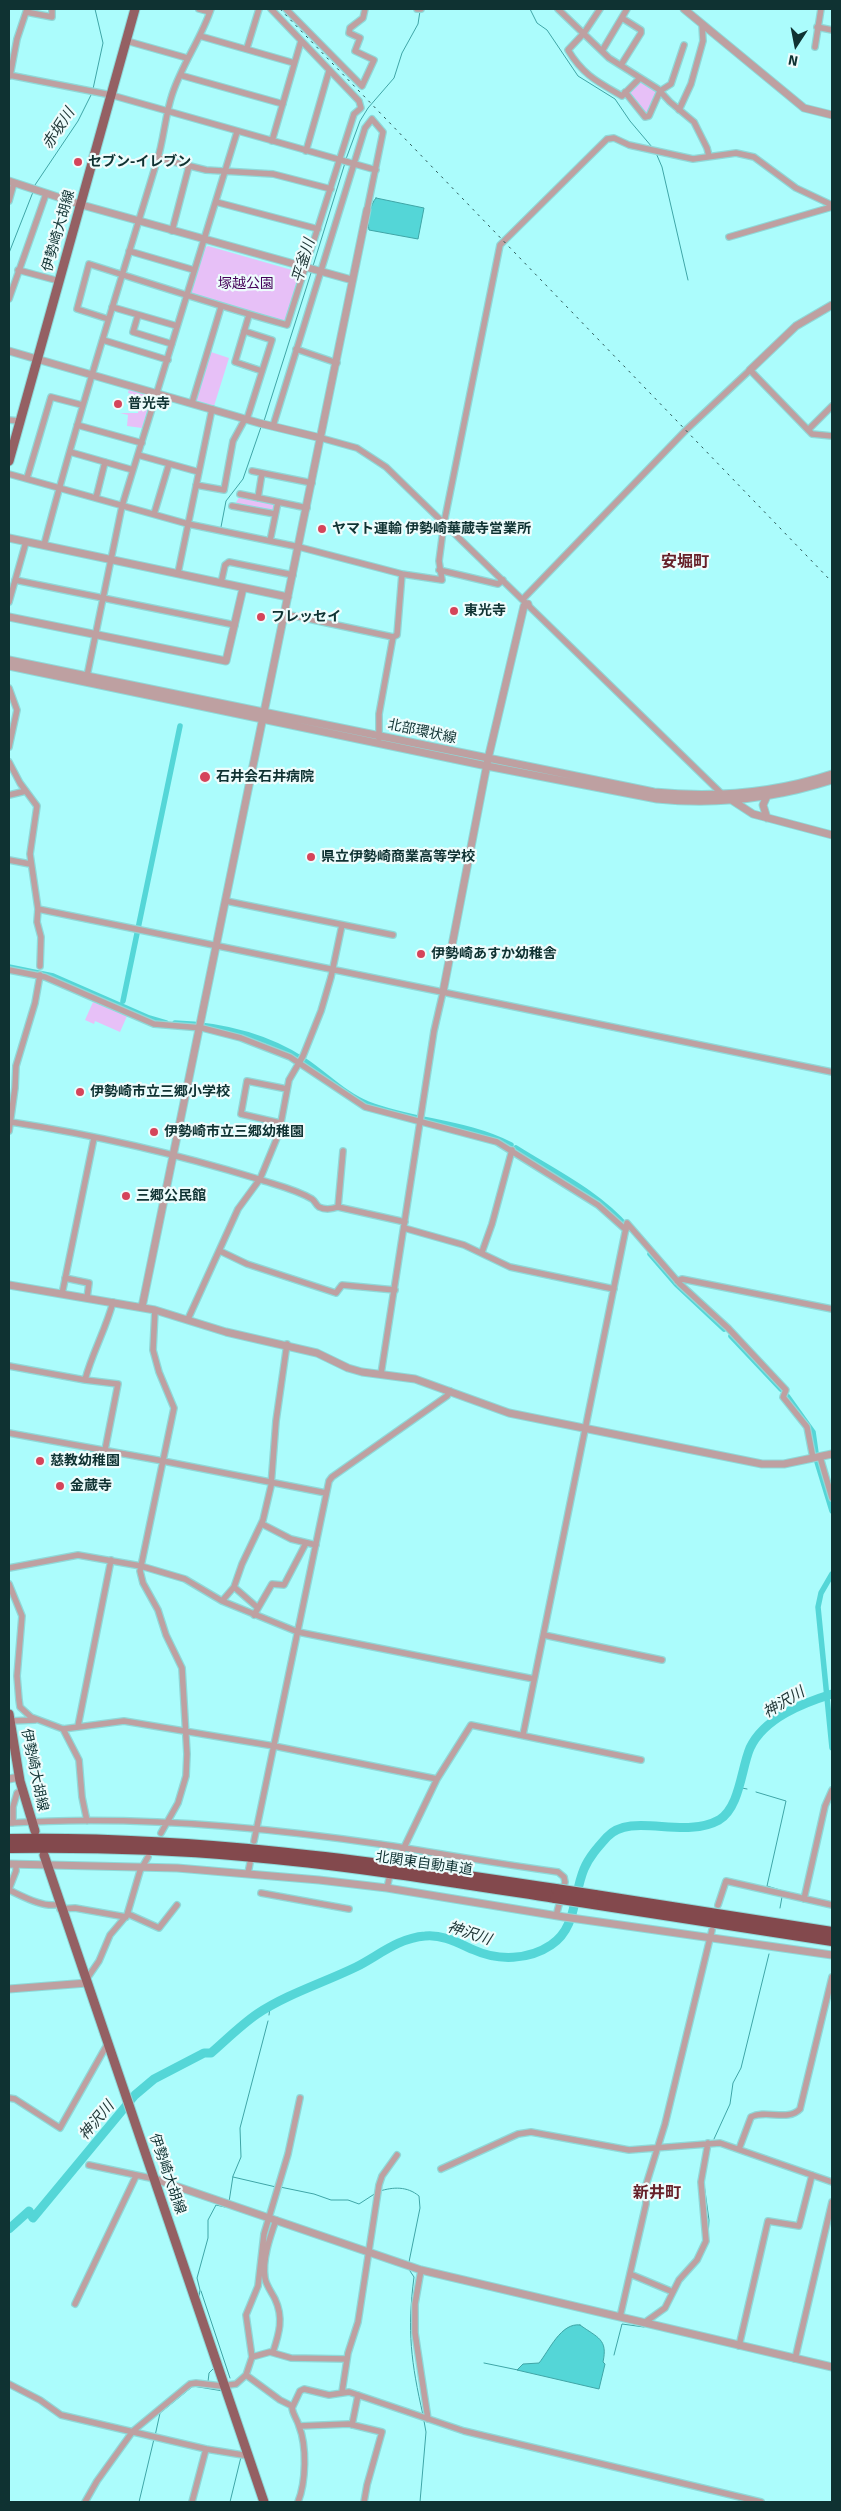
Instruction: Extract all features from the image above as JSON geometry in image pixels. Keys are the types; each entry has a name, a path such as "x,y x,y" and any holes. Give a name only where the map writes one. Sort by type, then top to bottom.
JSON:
{"highway":[{"name":"北関東自動車道","path":"9,1839 124,1840 280,1851 416,1868 832,1940"},
{"name":"北関東自動車道","path":"9,1848 131,1849 243,1856 555,1893"},
{"name":"北関東自動車道","path":"594,1900 832,1932"}],"main road":[{"name":"伊勢崎大胡線","path":"9,461 82,205 107,94 127,41 135,9"},
{"name":"伊勢崎大胡線","path":"9,1718 11,1742 19,1777 35,1831"},
{"name":"伊勢崎大胡線","path":"44,1855 264,2502"}],"street":[{"path":"52,9 52,17 26,10 16,39 9,76 107,94 376,170"},
{"path":"44,545 82,405 158,158 168,112 187,58 200,36 210,10 199,9"},
{"path":"247,48 259,9"},
{"path":"108,319 77,309 88,264 187,293 221,307 287,325 307,267 354,114 361,108 359,101 270,9"},
{"path":"286,9 362,86 374,60 356,51 360,38 349,33 350,28 362,18 365,9"},
{"path":"558,9 602,51 660,91 694,122 709,156"},
{"path":"600,9 584,33 568,50 579,68 599,84 622,96 640,78"},
{"path":"602,51 628,9"},
{"path":"684,9 804,108 832,115"},
{"path":"815,47 821,9"},
{"path":"620,65 641,33 640,30 622,18"},
{"path":"679,110 690,84 703,41 702,24"},
{"path":"817,27 832,30"},
{"path":"200,36 294,63"},
{"path":"127,41 187,58"},
{"path":"272,141 301,41"},
{"path":"625,92 645,117 649,116 660,91 671,84 684,45"},
{"path":"306,151 328,71"},
{"path":"180,75 283,104"},
{"path":"142,1307 376,170 383,132 373,120 366,126 271,426"},
{"path":"87,676 122,506 237,132"},
{"path":"9,474 188,524 299,547 402,574 442,580 439,570 444,523 500,247 504,240 610,137 629,145 693,159 736,153 754,157 796,188 832,206"},
{"path":"158,158 206,170 273,174 330,188"},
{"path":"172,231 189,166"},
{"path":"9,201 12,182 46,194 172,231 352,280"},
{"path":"9,299 46,194"},
{"path":"216,202 318,229"},
{"path":"729,238 832,206"},
{"path":"129,251 194,270"},
{"path":"18,270 59,281"},
{"path":"381,1374 434,1031 488,763 525,602 686,430 796,326 832,305"},
{"path":"192,403 221,307"},
{"path":"112,308 178,326"},
{"path":"249,314 235,362 262,371"},
{"path":"138,315 133,332 172,344"},
{"path":"196,485 224,490 233,441 246,419 272,340 244,331"},
{"path":"102,340 168,360"},
{"path":"296,349 337,363"},
{"path":"9,351 260,423 357,448 379,462 444,523 722,794 753,814 832,835"},
{"path":"750,370 812,434 832,436"},
{"path":"27,478 51,398 82,405"},
{"path":"808,430 832,406"},
{"path":"178,574 212,408"},
{"path":"9,420 20,421"},
{"path":"77,425 142,443"},
{"path":"70,452 133,470"},
{"path":"138,455 199,472"},
{"path":"96,498 105,462"},
{"path":"154,514 168,464"},
{"path":"252,471 312,482"},
{"path":"258,498 262,473"},
{"path":"240,494 307,508"},
{"path":"270,541 278,502"},
{"path":"232,506 275,514"},
{"path":"9,538 288,597"},
{"path":"9,602 26,542"},
{"path":"221,583 225,565 229,562 293,575"},
{"path":"439,570 498,584 503,580"},
{"path":"378,739 380,714 393,637 396,635 402,574"},
{"path":"15,580 236,625"},
{"path":"9,617 226,661 236,625 243,588"},
{"path":"285,614 393,637"},
{"name":"北部環状線","path":"9,660 657,799 680,801 767,796 804,789 832,780"},
{"name":"北部環状線","path":"9,666 264,715"},
{"path":"9,688 18,710 9,746"},
{"path":"9,762 37,806 30,846 30,864 38,909 37,922 42,940 40,966"},
{"name":"北部環状線","path":"488,763 654,792 683,795 722,794 790,786 832,774"},
{"path":"9,795 26,791"},
{"path":"767,796 763,805 767,818"},
{"path":"9,860 30,864"},
{"path":"226,901 393,935"},
{"path":"38,909 832,1072"},
{"path":"188,1319 238,1209 260,1179 279,1133 289,1080 321,1011 333,970 342,925"},
{"path":"9,970 40,975 149,1023 169,1027 199,1025 241,1038 299,1062 365,1107 487,1138 512,1150 598,1205 626,1228"},
{"path":"9,1131 11,1122 12,1065 35,1003 40,975"},
{"path":"280,1123 241,1114 247,1081 287,1089"},
{"path":"11,1122 80,1133 94,1138 172,1154 289,1188 313,1200 319,1207 330,1210 338,1207 464,1244 510,1267 614,1289"},
{"path":"62,1294 94,1138"},
{"path":"482,1252 492,1224 512,1150"},
{"path":"338,1207 343,1151"},
{"path":"522,1735 626,1228 629,1224 677,1281 728,1328 786,1390 783,1398 809,1433 812,1458"},
{"path":"220,1251 247,1264 336,1293 342,1286 395,1290"},
{"path":"65,1278 89,1283 87,1298"},
{"path":"677,1281 682,1279 832,1309"},
{"path":"9,1285 155,1310 225,1331 287,1344 318,1353 348,1368 415,1379 492,1408 585,1430 762,1464 784,1464 832,1454"},
{"path":"86,1380 91,1357 106,1327 113,1302"},
{"path":"155,1310 152,1350 174,1408 141,1566 141,1577 158,1610 166,1635 181,1662 187,1761 184,1786 178,1803 161,1833"},
{"path":"222,1601 234,1587 242,1564 262,1524 271,1483 276,1421 287,1344"},
{"path":"9,1366 118,1384 105,1450"},
{"path":"254,1841 326,1494 332,1476 447,1396 450,1391"},
{"path":"9,1433 163,1461 326,1494"},
{"path":"820,1457 832,1498"},
{"path":"262,1524 291,1539 316,1545"},
{"path":"254,1614 272,1584 284,1585 306,1543"},
{"path":"9,1568 71,1555 141,1566 185,1579 222,1601 298,1632 534,1679"},
{"path":"78,1726 110,1560"},
{"path":"9,1584 22,1616 17,1676 20,1704 27,1714 38,1720 63,1730 119,1720 274,1746 437,1778"},
{"path":"234,1587 258,1608"},
{"path":"544,1635 662,1660"},
{"path":"9,1718 38,1720"},
{"path":"398,1860 437,1778 471,1725 641,1760"},
{"path":"63,1730 79,1760 82,1798 87,1821"},
{"path":"9,1778 19,1777"},
{"path":"22,1790 17,1793 11,1823 31,1821 166,1823 257,1830 403,1848 558,1872 564,1877 560,1917"},
{"path":"804,1899 825,1806 832,1790"},
{"path":"9,1989 86,1982 99,1961 110,1935 127,1916 148,1856"},
{"path":"177,1905 159,1928 127,1916 53,1906 25,1898 9,1890 16,1871 13,1864 143,1866 248,1873 387,1888 560,1917 832,1955"},
{"path":"248,1873 250,1864"},
{"path":"387,1888 389,1879"},
{"path":"718,1906 723,1883 726,1881 832,1905"},
{"path":"261,1893 349,1909"},
{"path":"620,2317 646,2204 646,2185 655,2149 665,2124 712,1930"},
{"path":"739,2149 751,2117 762,2113 790,2115 800,2109 832,1977"},
{"path":"9,2098 14,2099 60,2128 108,2044"},
{"path":"273,2352 281,2328 278,2306 266,2281 265,2273 269,2238 300,2098"},
{"path":"441,2169 525,2132 620,2149 655,2149 720,2143 832,2182"},
{"path":"644,2323 666,2308 679,2280 697,2260 706,2241 701,2182 708,2143"},
{"path":"342,2392 347,2359 356,2330 370,2254 379,2185 382,2176 397,2155"},
{"path":"89,2165 155,2179 421,2270 832,2367"},
{"path":"739,2346 768,2221 799,2226 812,2175"},
{"path":"76,2304 136,2176"},
{"path":"795,2359 832,2202"},
{"path":"85,2502 97,2481 133,2431 192,2383 224,2386 236,2384 246,2375 252,2357 246,2315 258,2286 264,2234 273,2219"},
{"path":"421,2270 414,2324 417,2363 428,2419"},
{"path":"630,2274 672,2292"},
{"path":"252,2357 264,2352 273,2352 291,2358 347,2359"},
{"path":"246,2375 280,2400 292,2406 300,2426 305,2475 304,2489 298,2502"},
{"path":"9,2384 40,2400 58,2414 206,2449 248,2456"},
{"path":"292,2406 300,2391 304,2389 331,2395 342,2392 358,2395 464,2431 761,2502"},
{"path":"352,2425 358,2395"},
{"path":"300,2426 352,2425 382,2434 364,2502"},
{"path":"192,2502 206,2449"}],"green space":[{"path":"640,82 657,91 648,114 645,114 630,95"},
{"name":"塚越公園","path":"208,246 299,272 286,321 223,305 192,293 204,248"},
{"path":"211,352 229,358 214,406 196,400"},
{"path":"129,389 151,397 142,428 127,426 128,415 120,413 138,413 138,406 136,405 137,396 128,393"},
{"path":"240,496 274,503 273,511 235,504"},
{"path":"93,1002 127,1016 120,1032 95,1021 94,1024 85,1020"}],"water":[{"path":"376,198 424,208 418,239 369,230 368,222 372,204"},
{"path":"573,2325 580,2325 597,2336 603,2344 603,2362 605,2364 599,2389 517,2370 523,2364 539,2363 561,2333"}],"waterway":[{"name":"赤坂川","path":"93,89 103,43 95,9"},
{"path":"530,9 537,23 547,30 578,76 615,99 630,121 652,147"},
{"name":"平釜川","path":"346,159 360,121 368,108 394,78 402,53 418,24 420,11"},
{"name":"赤坂川","path":"35,185 78,121 92,93"},
{"path":"656,153 662,167 688,280"},
{"name":"平釜川","path":"313,266 345,163"},
{"name":"赤坂川","path":"9,253 33,192"},
{"name":"平釜川","path":"264,421 311,273"},
{"name":"平釜川","path":"221,527 226,501 243,479 261,427"},
{"path":"123,1001 180,726"},
{"path":"9,967 53,976 149,1018 166,1023"},
{"path":"175,1023 209,1026 243,1033 290,1052 343,1090 368,1104 404,1115 477,1131 511,1145"},
{"path":"516,1148 589,1194 616,1215 628,1228"},
{"path":"650,1254 676,1284 724,1329"},
{"path":"731,1336 781,1389"},
{"path":"788,1397 813,1432 816,1453"},
{"path":"817,1462 832,1511"},
{"path":"832,1574 821,1593 818,1607 832,1748"},
{"name":"神沢川","path":"9,2229 29,2211 33,2218 135,2095 154,2079 204,2053 211,2053 251,2018 280,2000 356,1967 389,1948 415,1937 431,1936 444,1938 483,1954 503,1957 533,1954 551,1945 566,1930 580,1879 586,1865 607,1837 617,1830 630,1826 690,1827 705,1825 719,1820 726,1814 736,1797 747,1757 756,1737 774,1720 785,1713 832,1694"},
{"path":"737,1787 747,1789"},
{"path":"756,1792 786,1801 767,1886 783,1891"},
{"path":"780,1908 782,1897"},
{"path":"714,2139 730,2104 733,2083 741,2068 769,1954"},
{"name":"神沢川","path":"269,2015 270,2008"},
{"path":"229,2202 233,2176 241,2157 240,2128 268,2021"},
{"path":"233,2177 276,2187"},
{"path":"704,2184 709,2220 708,2237"},
{"path":"280,2187 314,2194 331,2200 348,2200 359,2204 376,2193"},
{"path":"380,2191 400,2188 410,2190 419,2196 420,2208 409,2262"},
{"path":"199,2297 200,2290 197,2278 208,2238 208,2220 216,2205 225,2207"},
{"path":"408,2268 414,2277 411,2346 423,2415"},
{"path":"201,2291 230,2378"},
{"path":"614,2355 622,2324 644,2327"},
{"path":"484,2363 518,2370"},
{"path":"208,2382 209,2373 214,2368"},
{"path":"155,2436 160,2413 193,2386 223,2391"},
{"path":"420,2502 426,2432 424,2421"},
{"path":"139,2502 154,2439"},
{"path":"230,2502 241,2457"}],"railway":[{"path":"280,9 832,582"}],"place":[{"name":"セブン-イレブン","path":"78,162"},
{"name":"普光寺","path":"118,404"},
{"name":"ヤマト運輸 伊勢崎華蔵寺営業所","path":"322,529"},
{"name":"東光寺","path":"454,611"},
{"name":"フレッセイ","path":"261,617"},
{"name":"石井会石井病院","path":"205,777"},
{"name":"県立伊勢崎商業高等学校","path":"311,857"},
{"name":"伊勢崎あすか幼稚舎","path":"421,954"},
{"name":"伊勢崎市立三郷小学校","path":"80,1092"},
{"name":"伊勢崎市立三郷幼稚園","path":"154,1132"},
{"name":"三郷公民館","path":"126,1196"},
{"name":"慈教幼稚園","path":"40,1461"},
{"name":"金蔵寺","path":"60,1486"}],"district":[{"name":"安堀町","path":"685,563"},
{"name":"新井町","path":"657,2194"}]}
